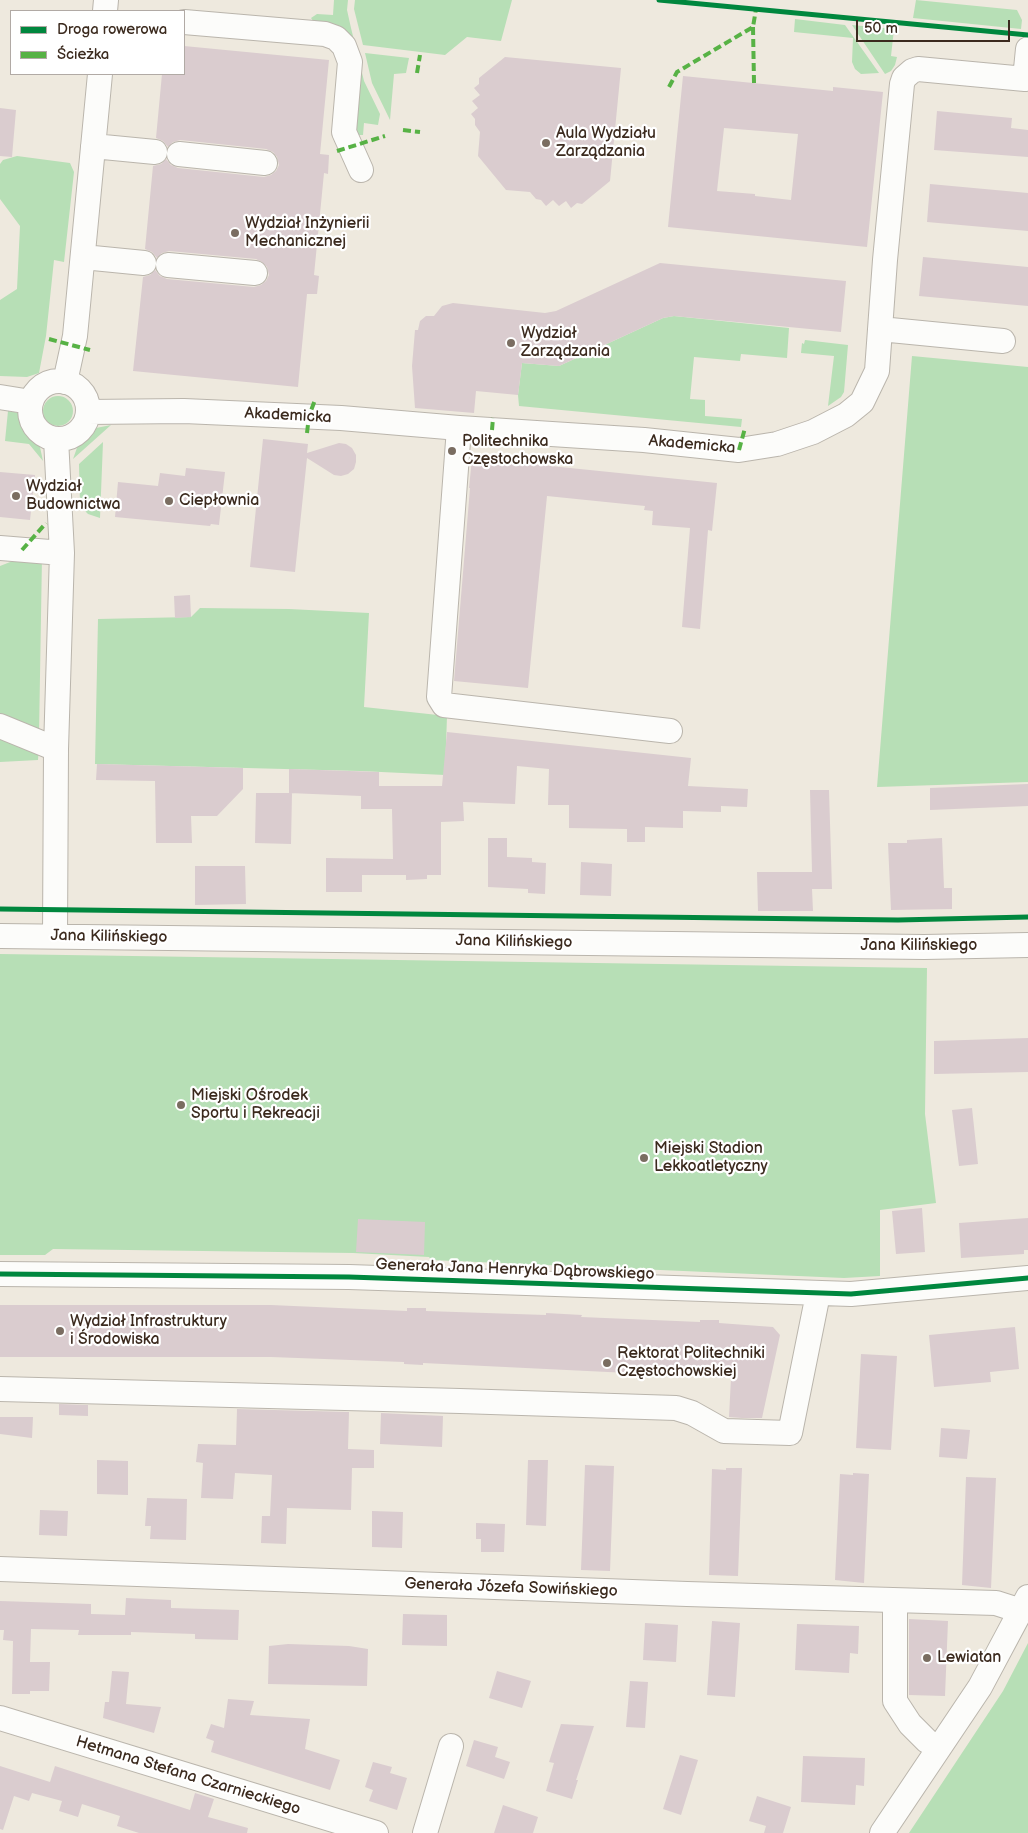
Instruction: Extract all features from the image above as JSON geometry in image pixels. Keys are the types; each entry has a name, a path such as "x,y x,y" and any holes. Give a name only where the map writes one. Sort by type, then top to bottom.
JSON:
{"street":[{"path":"185,22 325,34 336,38 344,46 350,62 344,132 361,170"},
{"name":"Akademicka","path":"88,412 184,411 341,418 644,440 739,450 777,444 813,432 846,414 862,402 877,371 904,78 912,71 918,69 1025,79 1028,49"},
{"path":"65,382 75,336 100,75"},
{"path":"93,146 155,152"},
{"path":"179,154 265,163"},
{"path":"83,257 144,263"},
{"path":"168,265 255,273"},
{"path":"880,328 1003,341"},
{"path":"55,381 65,382 79,389 87,404 86,421 74,435 56,439 47,437 39,432 33,424 30,415 31,402 38,389 46,384 55,381"},
{"path":"0,397 31,402"},
{"path":"459,428 439,697 444,705 670,731"},
{"path":"55,936 56,749 62,553 56,439"},
{"path":"0,548 62,553"},
{"path":"0,726 56,749"},
{"name":"Jana Kilińskiego","path":"0,936 924,947 1028,944"},
{"name":"Generała Jana Henryka Dąbrowskiego","path":"0,1274 349,1277 818,1294 851,1294 1028,1278"},
{"path":"0,1389 676,1408 692,1413 724,1431 790,1433 818,1294"},
{"name":"Generała Józefa Sowińskiego","path":"0,1569 1024,1604"},
{"path":"896,1601 895,1701 910,1724 939,1748"},
{"path":"882,1833 980,1686 1024,1604"},
{"name":"Hetmana Stefana Czarnieckiego","path":"0,1718 376,1833"},
{"path":"425,1833 451,1746"}],"green space":[{"path":"334,0 348,0 347,10 364,81 380,114 378,125 364,123 363,135 354,138 355,78 311,18 317,14 333,15"},
{"path":"355,0 512,0 501,41 467,37 445,55 363,45 354,9"},
{"path":"916,0 1017,10 1022,20 1021,29 913,18"},
{"path":"795,19 845,25 879,73 861,74 855,69 852,62 853,38 794,32"},
{"path":"852,25 894,29 891,56 897,57 891,71 885,74"},
{"path":"365,53 409,58 406,73 394,74 390,120 372,83"},
{"path":"17,156 70,163 74,172 64,262 54,260 46,336 39,373 27,377 0,376 0,300 17,289 20,226 0,199 0,164 3,160"},
{"path":"674,316 789,328 787,358 741,354 740,361 694,357 690,399 705,400 705,416 742,419 741,427 519,406 518,395 522,363 559,366 663,318"},
{"path":"805,340 848,345 844,392 841,397 828,406 834,356 801,353 802,343 804,344"},
{"path":"912,356 1028,367 1028,782 877,787"},
{"path":"58,396 69,400 73,411 69,422 58,426 47,422 43,411 47,400"},
{"path":"8,411 20,413 22,424 29,436 40,447 43,461 29,444 5,441"},
{"path":"111,425 73,459 78,445 90,432 96,428"},
{"path":"103,442 100,518 88,514 80,506 79,464"},
{"path":"28,555 42,557 39,735 0,719 0,566"},
{"path":"200,608 289,609 369,613 364,707 447,716 445,775 95,764 98,619 191,617"},
{"path":"0,731 39,747 38,760 0,762"},
{"name":"Miejski Stadion Lekkoatletyczny","path":"0,954 927,968 925,1114 936,1203 880,1210 880,1276 844,1278 431,1260 429,1257 353,1253 53,1249 45,1255 0,1255"},
{"path":"1028,1643 1028,1833 909,1833 1003,1691"}],"building":[{"name":"Wydział Inżynierii Mechanicznej","path":"185,46 329,60 320,154 329,155 328,174 324,173 314,275 319,276 317,294 307,294 298,387 133,371 143,277 150,275 155,270 160,276 167,279 254,287 266,281 269,275 267,267 256,259 169,251 162,253 157,258 152,252 145,249 153,166 161,164 166,159 171,165 178,168 264,177 276,171 279,165 277,157 273,152 266,149 180,140 173,142 168,147 163,141 156,138 162,75 185,75"},
{"name":"Aula Wydziału Zarządzania","path":"505,57 621,68 610,181 582,204 577,203 571,208 566,201 559,206 553,200 546,206 530,192 506,190 478,156 480,132 471,114 478,108 472,101 480,95 474,88 479,84 479,78"},
{"path":"683,76 833,91 833,87 883,92 867,247 668,227","holes":["724,128 798,134 791,200 755,196 755,194 717,191"]},
{"path":"0,108 16,110 12,157 0,156"},
{"path":"937,111 1012,118 1011,128 1028,130 1028,157 934,150"},
{"path":"930,184 1028,193 1028,231 927,222"},
{"path":"923,257 1028,267 1028,306 919,296"},
{"name":"Wydział Zarządzania","path":"660,263 846,281 841,332 674,316 663,318 559,366 522,363 518,395 476,391 474,413 415,408 412,366 415,330 418,330 420,321 426,316 434,316 442,306 453,303 545,313 556,311"},
{"path":"263,439 308,444 307,453 339,443 346,444 352,448 356,455 354,469 348,474 341,476 334,475 307,458 295,572 250,567"},
{"path":"472,458 717,483 712,531 708,530 700,629 682,627 690,528 652,525 653,511 644,510 645,506 547,496 528,688 454,681"},
{"name":"Ciepłownia","path":"186,468 225,472 219,525 211,524 210,526 115,517 118,482 158,486 160,473 185,476"},
{"name":"Wydział Budownictwa","path":"0,472 35,475 30,520 0,517"},
{"path":"190,595 191,617 175,618 174,596"},
{"path":"447,732 691,758 688,786 748,789 747,807 721,806 721,812 683,811 683,828 645,827 645,842 627,842 627,829 569,828 569,805 548,805 549,769 517,766 515,804 463,802 464,821 441,822 441,875 427,875 427,879 406,880 406,875 362,875 362,892 326,892 326,858 393,859 392,809 361,809 361,796 289,793 289,769 379,772 379,786 442,786"},
{"path":"97,764 243,768 243,789 217,816 191,816 192,843 156,843 155,781 96,780"},
{"path":"1028,784 1028,806 930,810 930,788"},
{"path":"810,790 829,790 832,889 812,889 813,911 758,911 757,872 812,872"},
{"path":"256,793 292,793 291,844 255,843"},
{"path":"488,838 507,838 507,857 532,858 532,862 546,863 545,894 528,893 528,889 488,887"},
{"path":"942,838 944,888 952,888 952,909 891,910 888,843 907,843 907,840"},
{"path":"581,862 612,864 611,896 580,895"},
{"path":"195,866 245,866 246,904 195,905"},
{"path":"1028,1038 1028,1072 934,1074 934,1041"},
{"path":"972,1108 978,1164 959,1166 952,1110"},
{"path":"922,1208 925,1252 896,1254 892,1211"},
{"path":"1028,1218 1028,1250 1024,1250 1024,1254 961,1258 959,1223"},
{"path":"358,1219 425,1222 424,1255 356,1252"},
{"path":"0,1305 271,1305 407,1311 407,1308 426,1308 426,1311 546,1315 546,1313 582,1315 581,1317 700,1322 700,1320 719,1320 719,1323 773,1327 780,1335 762,1418 742,1418 729,1417 731,1378 271,1357 0,1357"},
{"path":"1015,1327 1019,1369 990,1372 991,1382 934,1387 929,1335"},
{"path":"861,1354 897,1356 891,1450 856,1448"},
{"path":"59,1404 88,1405 88,1416 59,1415"},
{"path":"237,1409 349,1412 348,1449 374,1450 374,1468 352,1468 351,1510 287,1508 286,1544 261,1543 262,1516 270,1516 272,1475 235,1473 233,1499 201,1498 203,1463 196,1462 198,1444 236,1445"},
{"path":"381,1413 443,1416 442,1447 380,1444"},
{"path":"0,1417 33,1417 32,1438 0,1434"},
{"path":"941,1428 970,1430 967,1459 939,1457"},
{"path":"97,1460 128,1461 128,1495 97,1494"},
{"path":"528,1460 548,1460 546,1526 526,1525"},
{"path":"585,1465 614,1466 610,1571 581,1570"},
{"path":"726,1468 742,1468 738,1576 709,1575 712,1469 726,1470"},
{"path":"853,1473 869,1474 864,1583 835,1580 840,1474 853,1475"},
{"path":"966,1477 996,1478 991,1588 962,1585"},
{"path":"147,1498 187,1499 186,1540 150,1539 151,1526 145,1526"},
{"path":"40,1510 68,1511 67,1536 39,1535"},
{"path":"372,1511 403,1512 402,1548 372,1547"},
{"path":"476,1523 505,1524 504,1552 481,1552 481,1539 476,1539"},
{"path":"126,1598 171,1600 171,1608 239,1610 238,1640 195,1639 195,1634 131,1632 131,1635 78,1635 79,1630 31,1629 30,1662 50,1662 49,1691 30,1691 30,1694 12,1694 13,1641 3,1640 4,1630 0,1630 0,1601 91,1604 91,1614 125,1615"},
{"path":"403,1614 447,1615 447,1646 402,1645"},
{"name":"Lewiatan","path":"909,1619 948,1621 945,1696 909,1695"},
{"path":"712,1621 740,1623 735,1697 707,1695"},
{"path":"645,1623 678,1625 676,1662 643,1660"},
{"path":"797,1624 859,1626 858,1654 850,1653 849,1673 795,1670"},
{"path":"288,1644 349,1646 368,1649 367,1686 268,1684 269,1646"},
{"path":"112,1671 129,1672 126,1704 161,1707 154,1733 103,1718 105,1702 109,1702"},
{"path":"497,1671 531,1681 522,1708 489,1698"},
{"path":"630,1681 648,1682 645,1728 626,1727"},
{"path":"228,1699 254,1701 250,1715 310,1719 305,1749 340,1760 330,1790 211,1752 214,1741 206,1738 211,1724 224,1728"},
{"path":"561,1724 594,1726 576,1780 578,1780 572,1799 546,1791 554,1763 549,1762"},
{"path":"474,1740 498,1747 495,1757 510,1762 504,1779 466,1766"},
{"path":"680,1755 698,1760 681,1815 663,1809"},
{"path":"803,1756 865,1758 864,1786 856,1785 855,1805 801,1802"},
{"path":"373,1762 392,1767 390,1773 407,1778 397,1810 369,1801 373,1790 365,1787"},
{"path":"0,1766 50,1782 55,1766 190,1810 195,1793 214,1799 208,1817 248,1828 247,1833 139,1833 117,1826 120,1816 82,1804 78,1817 59,1811 62,1801 32,1793 29,1801 14,1796 3,1830 0,1829"},
{"path":"757,1796 791,1807 783,1833 764,1833 766,1826 749,1821"},
{"path":"503,1805 538,1817 533,1833 494,1833"}],"marked path":[{"path":"669,87 677,72 753,27 756,9"},
{"path":"753,27 754,83"},
{"path":"417,73 420,55"},
{"path":"403,130 420,132"},
{"path":"337,151 385,136"},
{"path":"49,339 90,350"},
{"path":"307,433 309,416 315,400"},
{"path":"492,430 493,418"},
{"path":"739,450 745,428"},
{"path":"22,550 46,523"}],"cycle path":[{"path":"659,0 1028,35"},
{"path":"0,909 898,920 1028,917"},
{"path":"0,1274 349,1277 851,1294 1028,1278"}],"place":[{"name":"Aula Wydziału Zarządzania","path":"546,143"},
{"name":"Wydział Inżynierii Mechanicznej","path":"235,233"},
{"name":"Wydział Zarządzania","path":"511,343"},
{"name":"Politechnika Częstochowska","path":"452,451"},
{"name":"Wydział Budownictwa","path":"16,496"},
{"name":"Ciepłownia","path":"169,501"},
{"name":"Miejski Ośrodek Sportu i Rekreacji","path":"181,1105"},
{"name":"Miejski Stadion Lekkoatletyczny","path":"644,1158"},
{"name":"Wydział Infrastruktury i Środowiska","path":"60,1331"},
{"name":"Rektorat Politechniki Częstochowskiej","path":"607,1363"},
{"name":"Lewiatan","path":"927,1658"}]}
